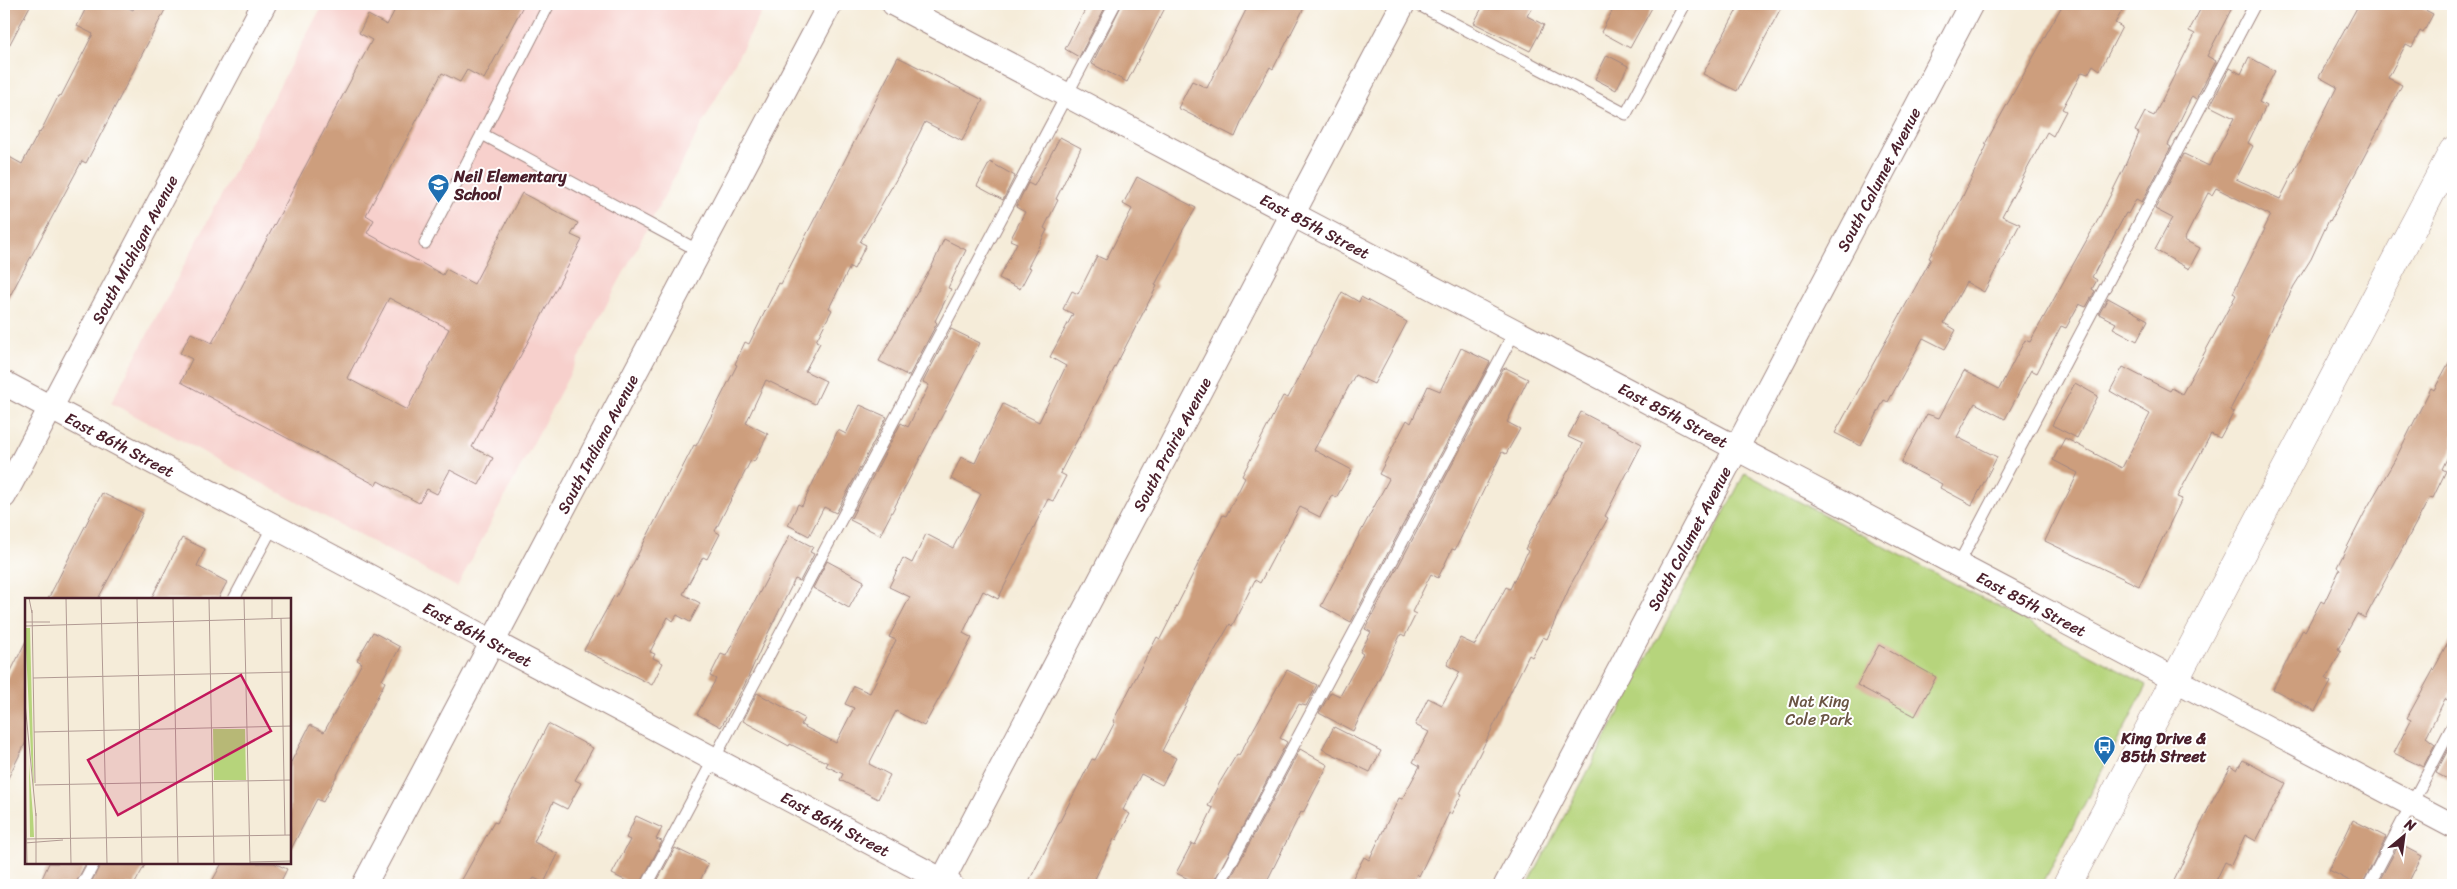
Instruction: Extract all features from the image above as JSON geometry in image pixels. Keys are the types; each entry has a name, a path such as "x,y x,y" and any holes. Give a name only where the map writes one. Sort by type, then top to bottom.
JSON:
{"street":[{"name":"South Michigan Avenue","path":"4,496 264,4"},
{"name":"South Indiana Avenue","path":"364,885 830,4"},
{"name":"East 85th Street","path":"894,4 2453,826"},
{"name":"South Prairie Avenue","path":"944,884 1291,214 1403,4"},
{"name":"South Calumet Avenue","path":"1506,885 1971,4"},
{"path":"2067,885 2453,151"},
{"name":"East 86th Street","path":"4,383 944,884"}],"lane":[{"path":"425,243 549,4"},
{"path":"648,885 1115,4"},
{"path":"1417,4 1626,114 1686,4"},
{"path":"1958,565 2255,4"},
{"path":"482,134 699,251"},
{"path":"1218,885 1514,331"},
{"path":"235,598 273,526"},
{"path":"2369,885 2453,725"},
{"path":"82,885 93,864"}],"shaded area":[{"name":"Neil Elementary School","path":"323,4 766,4 457,587 111,403"}],"green space":[{"name":"Nat King Cole Park","path":"1745,473 2147,685 2042,885 1528,885"}],"building":[{"path":"4,4 31,4 4,55"},
{"path":"88,4 120,4 133,10 136,4 168,4 86,163 82,161 4,307 4,154 22,164 59,95 61,96 93,34 77,26"},
{"path":"398,4 524,4 484,79 467,70 460,82 442,73 366,215 374,220 367,233 443,275 446,269 474,284 522,193 578,223 571,235 582,240 472,447 493,458 479,485 450,470 437,494 427,489 419,503 378,481 376,485 181,382 192,359 180,353 191,333 212,343 372,40 359,33 368,15 387,25","holes":["389,298 449,329 407,410 347,378"]},
{"path":"1088,4 1107,4 1079,57 1065,49"},
{"path":"1122,4 1167,4 1127,82 1092,64"},
{"path":"1249,4 1306,4 1273,69 1270,67 1247,109 1235,137 1178,108 1192,81 1207,88"},
{"path":"1484,4 1534,4 1527,16 1544,25 1530,51 1474,23"},
{"path":"1616,4 1654,4 1630,48 1601,32"},
{"path":"1740,4 1783,4 1737,91 1703,74"},
{"path":"2063,4 2126,4 2115,23 2122,27 2100,70 2093,65 2088,74 2082,72 2062,109 2066,111 2053,136 2047,132 2002,216 2020,224 1984,292 1966,282 1944,323 1956,330 1945,349 1923,338 1888,402 1884,400 1861,446 1835,433 1931,259 1929,258 1963,196 1987,145 1985,144"},
{"path":"2203,4 2234,4 2207,56 2216,61 2196,99 2192,96 2168,145 2171,147 2142,202 2136,199 2128,214 2126,213 2092,277 2097,280 2092,289 2095,291 2086,307 2079,304 2066,328 2061,326 2037,373 2031,370 2005,419 1975,403 1957,437 1997,457 1972,505 1940,488 1942,484 1901,463 1927,414 1939,418 1964,371 1999,389 2025,340 2030,342 2099,218 2124,168 2139,133 2135,131 2145,112 2154,116 2195,34 2189,31"},
{"path":"2359,4 2414,4 2433,14 2423,33 2420,31 2412,47 2406,44 2388,78 2402,85 2230,410 2234,412 2220,438 2211,434 2177,497 2182,499 2139,586 2045,541 2078,473 2053,460 2065,438 2122,468 2150,414 2110,391 2123,367 2170,391 2172,388 2182,394 2236,295 2233,293 2270,215 2216,188 2212,195 2208,193 2184,240 2200,248 2189,269 2155,250 2172,218 2155,209 2184,154 2209,166 2234,118 2210,106 2230,68 2241,74 2249,57 2275,71 2259,102 2266,106 2248,143 2253,146 2236,179 2280,199 2337,87 2319,77"},
{"path":"1607,55 1628,66 1616,90 1595,79"},
{"path":"898,57 983,100 962,141 925,122 905,164 860,242 866,245 854,269 850,267 829,308 832,310 816,341 820,343 805,371 826,381 815,404 766,380 746,423 768,434 754,462 751,460 715,531 720,534 707,559 703,557 683,594 700,603 690,622 677,615 673,621 668,617 650,652 655,654 653,658 663,663 652,685 584,650 614,596 616,597 694,445 696,446 737,365 735,364 745,342 749,344"},
{"path":"1060,137 1081,148 1056,199 1058,200 1044,228 1047,230 1028,267 1031,268 1020,289 999,278 1017,243 1010,240 1025,212 1016,207 1028,183 1034,186"},
{"path":"990,162 1015,176 1003,200 977,186"},
{"path":"1137,177 1196,208 1181,233 1155,285 1157,286 1060,473 1066,476 1053,501 1048,499 998,599 983,591 963,633 972,638 924,726 896,711 869,764 890,775 878,799 840,780 843,774 826,766 828,763 790,744 789,746 743,721 757,693 804,718 801,725 836,743 854,708 845,704 854,686 870,693 896,640 889,637 910,597 889,587 903,558 912,563 926,534 953,548 981,494 951,479 961,457 975,463 1003,404 1039,422 1066,366 1050,357 1073,314 1063,309 1072,291 1078,294 1097,256 1106,260 1132,209 1123,204"},
{"path":"944,239 966,250 948,288 951,289 935,321 937,323 909,376 879,361 933,264"},
{"path":"1342,292 1359,302 1361,297 1407,322 1374,384 1355,375 1314,450 1352,470 1336,498 1332,495 1320,517 1300,507 1260,583 1255,580 1232,626 1230,624 1211,657 1162,751 1176,758 1162,785 1141,774 1123,810 1130,814 1116,840 1114,839 1092,885 1027,885 1092,759 1095,760 1115,722 1113,721 1157,637 1160,639 1223,515 1226,516 1245,478 1242,476 1283,396 1288,398"},
{"path":"2108,298 2148,320 2137,341 2113,328 2116,323 2099,314"},
{"path":"951,329 980,343 880,535 850,520 901,423 908,427 929,385 923,382"},
{"path":"1461,348 1490,362 1351,622 1321,606 1389,479 1379,474 1407,420 1411,423 1428,386 1440,391"},
{"path":"2453,355 2453,446 2442,469 2446,471 2433,498 2430,497 2365,618 2357,614 2338,649 2341,651 2326,679 2331,682 2315,711 2273,689 2303,629 2305,631 2321,601 2324,603 2340,569 2337,567 2367,508 2396,458 2431,388 2434,390"},
{"path":"1506,368 1528,379 1507,422 1520,429 1506,454 1502,452 1455,550 1452,549 1438,578 1431,574 1412,612 1416,614 1405,636 1401,634 1353,731 1319,713 1331,692 1340,696 1363,654 1360,652 1371,632 1365,629 1503,369"},
{"path":"2075,383 2098,396 2077,438 2052,425"},
{"path":"860,405 887,417 836,513 824,507 809,536 788,525 798,504 802,506 838,430 846,434"},
{"path":"1581,412 1642,444 1605,516 1608,518 1571,584 1547,639 1543,637 1532,657 1529,655 1460,793 1462,794 1451,814 1449,813 1419,876 1417,874 1411,885 1349,885 1364,857 1369,860 1399,798 1402,799 1420,766 1413,762 1429,732 1415,725 1428,698 1442,705 1460,672 1447,665 1460,638 1475,645 1506,587 1510,589 1528,551 1525,549 1583,444 1568,437"},
{"path":"102,493 143,513 99,598 49,598"},
{"path":"790,535 813,547 810,552 814,554 800,581 795,579 744,686 721,727 697,714 716,679 710,676 721,654 726,656"},
{"path":"182,538 205,549 197,566 227,582 219,598 152,598"},
{"path":"827,561 864,581 849,608 813,588"},
{"path":"373,632 400,647 382,680 385,682 323,802 317,799 291,849 291,762 310,725 324,732 362,663 357,660"},
{"path":"2453,634 2453,689 2447,700 2445,699 2426,737 2435,744 2423,767 2394,753 2411,720 2407,718"},
{"path":"25,643 25,744 4,786 4,685"},
{"path":"1879,645 1936,677 1915,716 1857,685"},
{"path":"1287,670 1317,685 1306,706 1299,704 1280,738 1287,742 1212,885 1201,885 1176,873 1192,843 1195,845 1213,808 1208,806 1220,782 1237,754 1239,755"},
{"path":"548,724 593,748 575,780 581,783 567,809 553,802 534,842 558,854 544,883 534,878 529,885 459,885 494,822 497,823"},
{"path":"1334,727 1381,751 1370,772 1322,749"},
{"path":"1300,749 1328,765 1303,813 1301,812 1265,885 1227,885"},
{"path":"2448,750 2453,753 2453,782 2436,773"},
{"path":"2243,760 2286,783 2256,841 2245,835 2231,865 2225,862 2214,885 2172,885 2231,766 2237,770"},
{"path":"636,816 662,828 656,839 662,841 640,885 635,885 612,874 630,840 626,838"},
{"path":"2353,820 2386,837 2362,885 2357,885 2329,870"},
{"path":"2399,844 2422,856 2407,885 2377,885"},
{"path":"675,848 708,864 698,885 655,885"},
{"path":"49,864 86,864 75,885 39,885"},
{"path":"100,864 145,864 134,885 90,885"},
{"path":"221,864 276,864 287,869 279,885 210,885"}],"place":[{"name":"Neil Elementary School","path":"438,204"},
{"name":"King Drive & 85th Street","path":"2105,766"}]}
